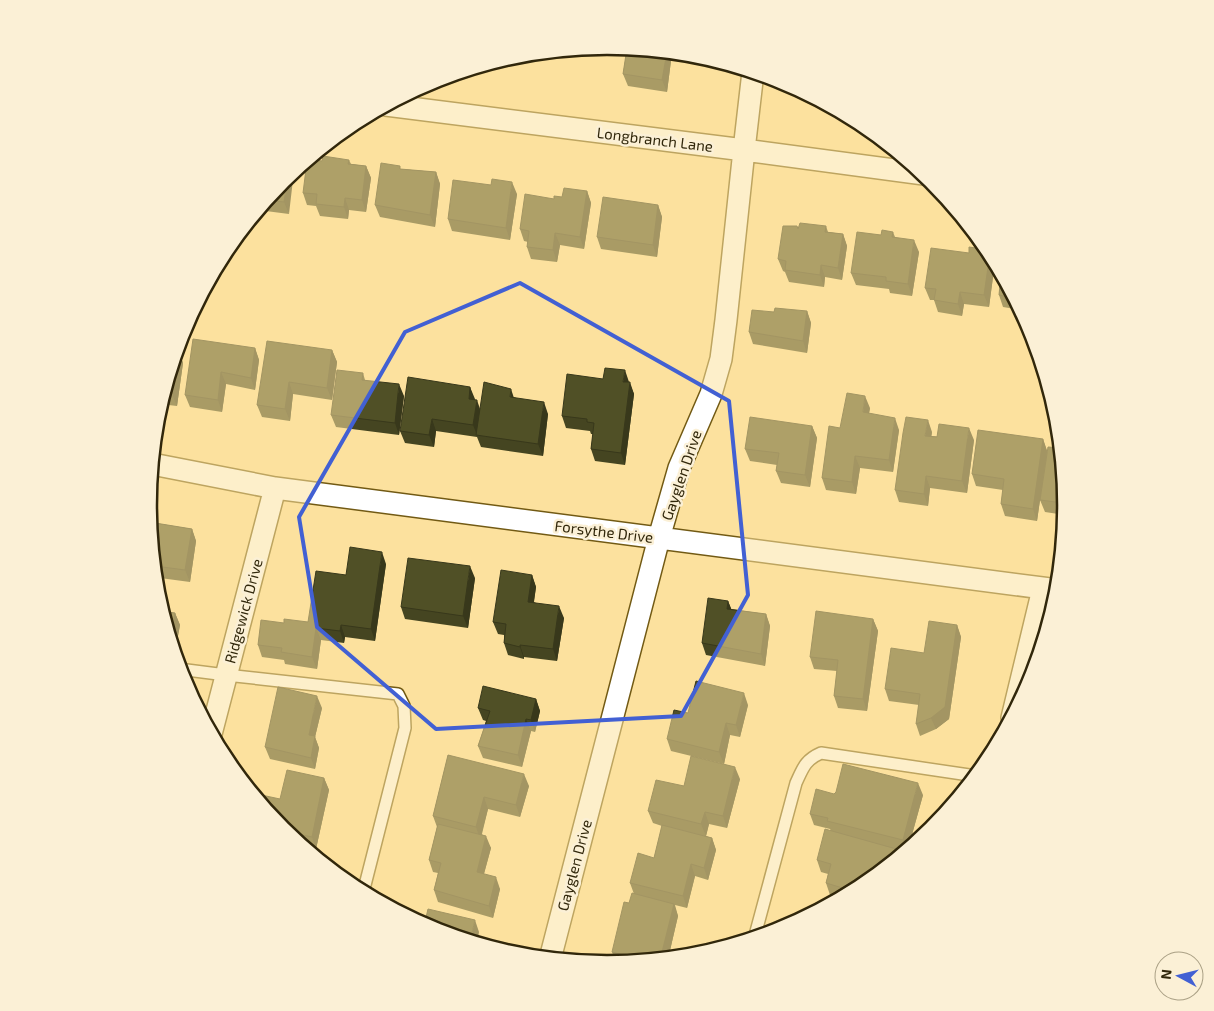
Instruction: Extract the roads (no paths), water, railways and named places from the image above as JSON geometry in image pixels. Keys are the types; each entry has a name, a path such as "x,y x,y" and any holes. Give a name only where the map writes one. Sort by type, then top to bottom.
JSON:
{"street":[{"name":"Gayglen Drive","path":"552,952 659,538 680,468 711,394 721,359 752,79"},
{"name":"Longbranch Lane","path":"398,106 910,172"},
{"name":"Forsythe Drive","path":"158,465 276,488 1050,589"},
{"name":"Ridgewick Drive","path":"213,724 276,488"},
{"path":"1028,666 1046,606"}],"lane":[{"path":"188,669 398,694 404,706 405,728 365,885"},
{"path":"756,931 796,783 804,766 811,757 821,753 968,775"}]}
